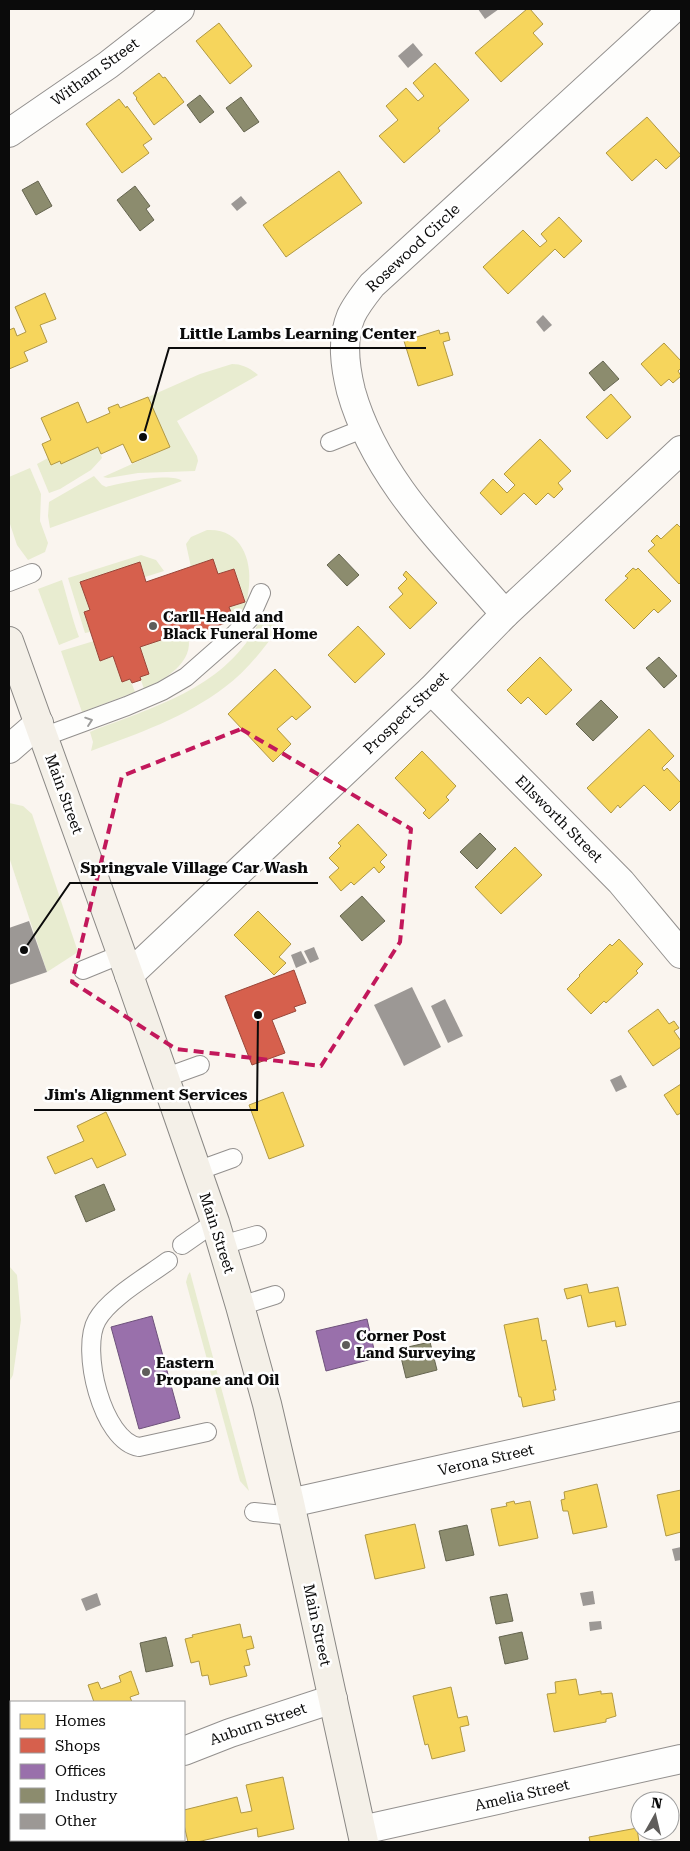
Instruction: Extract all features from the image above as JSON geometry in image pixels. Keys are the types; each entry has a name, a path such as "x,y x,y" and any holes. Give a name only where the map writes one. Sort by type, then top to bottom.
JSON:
{"main road":[{"name":"Main Street","path":"9,641 126,964 164,1078 198,1171 240,1306 292,1510 363,1836"}],"street":[{"name":"Witham Street","path":"9,133 108,65 180,9"},
{"name":"Rosewood Circle","path":"505,614 407,500 382,462 364,428 347,374 345,354 350,318 359,300 400,258 673,9"},
{"name":"Prospect Street","path":"126,964 431,690 505,614 676,464"},
{"name":"Ellsworth Street","path":"431,690 622,882 681,954"},
{"path":"9,749 41,730"},
{"name":"Verona Street","path":"292,1510 402,1470 681,1416"},
{"name":"Auburn Street","path":"185,1751 230,1733 333,1699"},
{"name":"Amelia Street","path":"363,1836 681,1760"}],"lane":[{"path":"330,442 364,428"},
{"path":"9,582 32,573"},
{"path":"41,730 127,706 162,691 186,677 235,634 250,618 261,593"},
{"path":"83,970 126,964"},
{"path":"164,1078 200,1065"},
{"path":"198,1171 233,1158"},
{"path":"182,1245 218,1234 257,1235"},
{"path":"168,1261 122,1294 106,1308 97,1320 92,1334 92,1371 106,1415 124,1440 132,1446 139,1447 207,1432"},
{"path":"240,1306 275,1295"},
{"path":"254,1512 292,1510"}],"highlighted area":[{"path":"241,729 411,829 400,942 321,1066 176,1049 72,982 122,776"}],"green space":[{"path":"232,364 246,367 258,375 177,421 197,456 198,461 195,471 138,473 108,478 103,477 170,447 148,397 200,374"},
{"path":"98,447 102,458 91,470 60,489 49,493 37,464 48,458 51,465 60,461 61,463"},
{"path":"30,468 41,494 40,521 48,543 45,552 28,560 17,545 9,521 9,477"},
{"path":"94,476 106,487 157,478 182,481 50,528 48,516 49,502"},
{"path":"207,530 228,534 236,539 246,555 249,575 248,596 242,613 234,620 229,607 245,601 234,569 218,574 191,567 186,544 191,537"},
{"path":"141,555 156,560 164,571 145,577 140,563 80,582 90,610 84,612 90,632 85,633 68,578"},
{"path":"62,580 79,637 59,645 38,589"},
{"path":"262,616 279,628 233,681 210,698 178,716 91,751 93,742 90,732 165,703 211,677 231,660 248,640"},
{"path":"179,634 180,639 188,636 189,645 187,654 182,662 169,675 144,689 140,677 149,673 140,647"},
{"path":"94,641 100,660 113,656 130,679 135,692 82,712 61,651"},
{"path":"9,803 23,806 32,814 78,952 47,972 9,857"},
{"path":"9,1266 17,1275 21,1320 13,1375 9,1382"},
{"path":"190,1272 249,1491 240,1481 186,1282"}],"building: Homes":[{"path":"527,9 530,9 543,24 533,33 543,44 501,82 475,53"},
{"path":"219,23 252,66 230,84 196,41"},
{"path":"435,63 469,100 438,128 440,131 404,163 379,136 398,120 386,106 406,88 418,101 424,96 413,83"},
{"path":"159,73 163,78 165,77 184,102 154,125 133,93"},
{"path":"119,99 126,108 127,106 152,139 143,145 149,153 122,173 86,124"},
{"path":"647,117 681,155 666,169 656,159 632,181 606,153"},
{"path":"339,171 362,203 286,257 263,225"},
{"path":"559,217 582,241 564,258 555,249 508,294 483,267 523,230 540,247 547,241 541,234"},
{"path":"45,293 56,319 40,325 47,342 24,352 28,361 9,369 9,330 14,328 17,336 26,332 15,307"},
{"path":"439,330 440,334 448,332 450,340 443,342 453,375 418,386 404,341"},
{"path":"664,343 681,361 681,368 678,371 681,376 673,383 669,379 661,386 641,364"},
{"path":"611,394 631,417 607,439 586,417"},
{"path":"148,397 170,447 132,463 123,444 101,454 98,447 61,464 60,461 51,465 42,444 51,440 41,418 78,402 87,423 110,413 108,408 118,404 120,408"},
{"path":"540,439 571,471 558,483 563,489 554,498 548,493 536,505 524,493 501,515 480,493 493,479 507,493 515,485 504,474"},
{"path":"677,524 681,528 681,582 679,584 648,551 655,545 651,541 657,535 661,539"},
{"path":"633,568 636,570 638,568 671,601 658,613 654,609 634,629 605,600 628,578 625,576"},
{"path":"406,571 437,603 410,629 389,607 403,594 398,588 407,579 403,575"},
{"path":"358,626 385,654 355,683 328,655"},
{"path":"540,657 572,690 546,715 528,697 521,704 507,690"},
{"path":"275,669 311,707 296,720 292,716 277,729 291,744 273,762 228,714"},
{"path":"649,729 674,756 662,768 664,771 667,768 681,783 681,800 670,811 644,785 620,808 618,805 611,813 587,788"},
{"path":"422,751 456,786 446,797 449,800 429,819 423,813 426,810 395,778"},
{"path":"358,824 387,855 380,862 385,867 379,873 374,867 354,885 351,882 341,891 329,877 339,868 329,858 341,846 338,843"},
{"path":"515,847 542,875 501,914 475,887"},
{"path":"258,911 291,944 279,957 286,963 274,975 234,935"},
{"path":"619,939 643,964 636,971 638,973 606,1003 604,1001 591,1014 567,989 610,944 612,946"},
{"path":"658,1009 669,1024 674,1021 679,1028 674,1031 681,1041 681,1047 653,1066 628,1031"},
{"path":"681,1084 681,1113 677,1115 664,1095"},
{"path":"283,1092 304,1146 269,1159 249,1105"},
{"path":"106,1112 126,1155 97,1168 92,1158 55,1174 47,1157 84,1141 77,1126"},
{"path":"587,1284 589,1293 618,1287 626,1325 616,1327 615,1321 588,1327 581,1295 567,1299 564,1289"},
{"path":"538,1318 542,1341 546,1340 556,1390 553,1390 555,1400 523,1407 521,1397 519,1397 504,1325"},
{"path":"597,1484 607,1527 573,1534 568,1511 563,1511 561,1500 565,1499 564,1492"},
{"path":"681,1490 681,1532 666,1536 657,1495"},
{"path":"514,1501 515,1504 530,1501 538,1538 499,1546 491,1509 507,1506 506,1503"},
{"path":"415,1524 425,1568 375,1579 365,1535"},
{"path":"240,1624 243,1638 251,1636 254,1648 246,1650 250,1665 244,1666 247,1676 210,1685 208,1675 202,1676 199,1661 191,1663 185,1639 193,1637 192,1635"},
{"path":"131,1671 139,1694 130,1697 132,1701 94,1701 88,1685 98,1682 101,1689 121,1682 119,1676"},
{"path":"576,1679 579,1695 601,1691 601,1694 612,1693 616,1716 606,1719 606,1722 554,1732 547,1694 556,1693 555,1682"},
{"path":"451,1687 458,1718 467,1716 469,1725 460,1727 465,1751 432,1759 428,1744 425,1745 413,1696"},
{"path":"283,1777 294,1829 258,1837 257,1828 197,1842 188,1842 185,1829 185,1810 237,1797 241,1813 252,1811 246,1785"},
{"path":"630,1829 630,1841 639,1842 590,1842 589,1837"}],"building: Shops":[{"name":"Carll-Heald and Black Funeral Home","path":"213,559 218,574 234,569 245,602 229,607 234,620 180,639 179,634 140,647 149,674 140,677 141,680 132,683 130,679 122,682 113,656 100,661 84,612 90,610 80,582 140,562 146,582"},
{"path":"294,970 306,1003 294,1007 296,1011 272,1020 285,1053 252,1065 225,996"}],"building: Offices":[{"name":"Eastern Propane and Oil","path":"152,1316 180,1418 139,1429 111,1327"},
{"name":"Corner Post Land Surveying","path":"367,1319 376,1358 326,1371 316,1331"}],"building: Industry":[{"path":"200,95 214,112 200,123 187,105"},
{"path":"241,97 259,122 244,132 226,108"},
{"path":"38,181 52,206 36,215 22,190"},
{"path":"135,186 150,206 146,209 154,220 140,231 117,200"},
{"path":"603,361 619,379 604,391 589,373"},
{"path":"339,554 359,575 347,586 327,565"},
{"path":"659,657 677,676 664,688 646,668"},
{"path":"601,700 618,717 593,741 576,724"},
{"path":"480,833 496,849 477,869 460,852"},
{"path":"362,896 385,921 362,941 340,916"},
{"path":"104,1184 115,1210 86,1222 75,1196"},
{"path":"430,1342 437,1370 406,1378 399,1349"},
{"path":"467,1525 474,1555 446,1561 439,1531"},
{"path":"507,1594 513,1621 496,1624 490,1597"},
{"path":"522,1632 528,1659 505,1664 499,1637"},
{"path":"166,1637 173,1666 146,1672 140,1643"}],"building: Other":[{"path":"478,9 499,9 485,19"},
{"path":"413,43 423,55 408,68 398,56"},
{"path":"241,196 247,203 237,211 231,204"},
{"path":"543,315 552,325 544,332 536,322"},
{"path":"29,921 47,972 9,985 9,928"},
{"path":"314,947 319,959 310,963 304,951"},
{"path":"301,951 307,963 296,968 291,955"},
{"path":"412,987 441,1047 404,1066 374,1005"},
{"path":"445,999 463,1036 448,1043 431,1006"},
{"path":"621,1075 627,1087 616,1092 610,1080"},
{"path":"681,1547 681,1560 675,1561 672,1549"},
{"path":"593,1591 595,1604 583,1606 580,1593"},
{"path":"97,1593 101,1605 86,1611 81,1599"},
{"path":"601,1621 602,1629 590,1631 589,1622"}],"place":[{"name":"Little Lambs Learning Center","path":"143,437"},
{"name":"Carll-Heald and Black Funeral Home","path":"153,626"},
{"name":"Springvale Village Car Wash","path":"24,950"},
{"name":"Jim's Alignment Services","path":"258,1015"},
{"name":"Corner Post Land Surveying","path":"346,1345"},
{"name":"Eastern Propane and Oil","path":"146,1372"}]}
